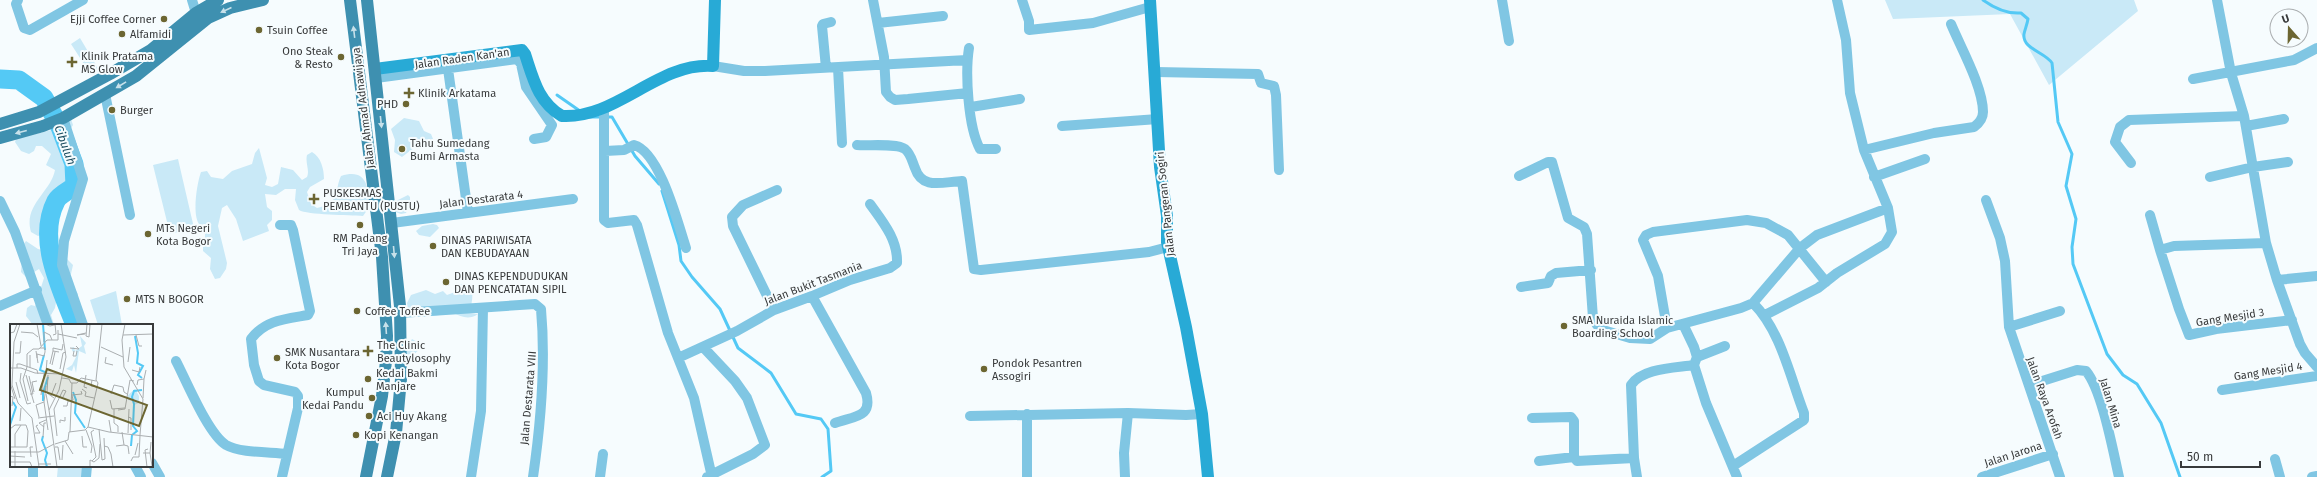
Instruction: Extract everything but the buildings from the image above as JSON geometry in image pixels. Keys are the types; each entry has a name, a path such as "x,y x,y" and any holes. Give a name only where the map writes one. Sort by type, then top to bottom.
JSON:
{"main road":[{"path":"0,124 39,112 61,102 151,50 196,13 218,0"},
{"path":"0,138 43,126 61,119 148,68 208,18 230,8 263,0"},
{"name":"Jalan Ahmad Adnawijaya","path":"350,0 382,257 386,336 386,361 367,477"},
{"name":"Jalan Ahmad Adnawijaya","path":"370,1 375,73 392,223 400,314 401,379 392,451 387,477"},
{"path":"373,447 375,452 381,456 392,451"},
{"path":"367,477 376,475 381,477"}],"street":[{"path":"18,0 17,8 24,28 30,30 83,0"},
{"path":"192,0 196,13"},
{"path":"715,0 713,66 744,71 838,68 967,60"},
{"path":"873,0 884,57 883,65 886,92 895,100 968,93"},
{"path":"1022,0 1029,21 1029,30 1082,25 1138,12 1150,4"},
{"path":"1502,0 1509,42"},
{"path":"1765,315 1826,282 1837,273 1885,244 1892,232 1888,208 1864,150 1850,93 1846,40 1837,0"},
{"path":"2217,0 2232,73 2244,116 2266,243 2277,280 2305,353 2317,367"},
{"name":"Jalan Pangeran Sogiri","path":"1150,4 1168,247 1186,327 1202,414 1208,477"},
{"path":"878,23 943,16"},
{"path":"826,68 822,26 823,24 831,22"},
{"path":"1864,150 1934,133 1974,127 1979,124 1984,113 1976,80 1950,24"},
{"path":"969,48 967,60 968,93 979,148 996,149"},
{"path":"2193,79 2232,73 2294,60 2317,48"},
{"name":"Jalan Raden Kan'an","path":"375,73 522,50 525,54 535,86 545,102 562,116 595,112 672,73 706,65 713,66"},
{"path":"375,73 448,69 517,60 521,64 526,87 552,125 546,137 534,139"},
{"path":"838,68 842,143"},
{"path":"448,69 468,214"},
{"path":"1156,72 1258,74 1262,83 1274,86 1276,95 1279,170"},
{"path":"106,94 130,215"},
{"path":"970,107 1020,99"},
{"path":"595,112 603,129 605,151 603,189 604,220 608,223 634,220 656,294 696,404 710,476 753,454 765,444 747,398 735,381 703,347"},
{"path":"2131,163 2115,142 2120,127 2129,120 2244,116"},
{"path":"61,119 83,179 64,241 62,265 83,324"},
{"path":"1062,126 1158,119"},
{"path":"2246,126 2284,119"},
{"path":"857,145 897,146 905,149 911,157 918,178 924,182 962,181 974,269 981,270 1150,252 1168,247"},
{"path":"605,151 638,146 645,152 666,184 686,248"},
{"path":"1874,177 1925,159"},
{"path":"1519,176 1548,162 1552,162 1568,218 1584,227 1587,234 1591,270 1592,312 1597,325 1604,330 1620,335 1650,339 1667,328 1753,303 1800,248 1817,235 1888,208"},
{"path":"2210,177 2253,166 2288,162"},
{"path":"774,310 733,226 732,217 743,204 777,190"},
{"name":"Jalan Destarata 4","path":"392,223 468,214 573,198"},
{"name":"Jalan Raya Arofah","path":"1986,200 2000,238 2005,262 2009,327 2018,357 2030,385 2060,477"},
{"path":"0,201 15,232 37,290 48,324"},
{"name":"Jalan Bukit Tasmania","path":"678,358 738,331 774,310 850,280 890,268 897,263 898,255 892,236 870,204"},
{"path":"2150,215 2160,250 2174,246 2266,243"},
{"path":"1667,328 1658,276 1643,240 1646,234 1747,220 1766,223 1788,235 1826,282"},
{"path":"280,225 291,226 293,230 310,306 308,315 276,320 257,330 250,339 254,365 259,381 264,385 294,392 298,396 298,408 282,477"},
{"name":"Gang Mesjid 3","path":"2160,250 2179,309 2190,335 2216,329 2292,320"},
{"path":"1521,287 1548,283 1552,276 1556,273 1591,270"},
{"path":"2277,280 2317,276"},
{"path":"0,306 37,290"},
{"path":"812,296 866,393 869,404 867,410 836,423"},
{"path":"1733,466 1804,420 1804,413 1773,330 1765,315 1753,303"},
{"name":"Jalan Destarata VIII","path":"400,314 536,304 541,309 544,346 543,381 533,477"},
{"path":"471,477 481,411 483,308"},
{"path":"2009,327 2060,311"},
{"path":"1683,324 1706,403 1737,477"},
{"path":"1637,477 1634,458 1631,385 1636,378 1695,361 1725,346"},
{"path":"176,361 197,404 218,437 226,444 235,448 287,454"},
{"name":"Jalan Mina","path":"2030,385 2077,370 2086,371 2091,377 2098,396 2120,477"},
{"name":"Gang Mesjid 4","path":"2222,390 2317,376"},
{"path":"970,416 1128,413 1186,415 1202,414"},
{"path":"1125,477 1124,453 1128,413"},
{"path":"1027,414 1027,477"},
{"path":"1532,418 1571,416 1574,421 1574,457"},
{"path":"600,477 603,454"},
{"name":"Jalan Jarona","path":"1982,477 2052,454"},
{"path":"1539,461 1574,457 1580,462 1634,458"},
{"path":"2275,459 2280,477"},
{"path":"153,465 160,477"},
{"path":"86,477 87,467"},
{"path":"136,467 141,477"},
{"path":"2312,477 2317,476"}],"shaded area":[{"path":"1885,0 2134,0 2138,11 2049,85 2010,14 1893,19"},
{"path":"80,38 99,70 91,75 71,44"},
{"path":"404,118 419,121 424,131 431,134 433,139 430,144 415,147 402,157 394,152 395,140 391,129"},
{"path":"71,119 73,125 70,130 71,154 68,163 75,170 83,166 85,172 76,191 65,192 65,198 59,198 54,214 44,212 46,217 46,226 43,234 38,236 31,232 31,214 55,170 46,165 51,154 42,146 36,146 34,151 29,154 21,151 15,142 16,139 51,130 55,127 63,131 63,125"},
{"path":"259,148 267,178 265,185 272,187 278,184 281,167 293,170 302,180 307,177 307,155 312,152 318,157 324,179 310,187 307,192 311,204 317,208 330,203 335,196 341,176 350,174 361,177 364,181 367,186 370,206 363,216 311,213 299,210 295,200 296,189 285,189 276,195 265,194 267,207 272,211 272,220 267,225 269,231 243,241 236,219 227,205 222,208 218,226 227,263 226,269 220,278 215,279 210,269 211,258 203,251 203,245 207,241 205,238 205,232 196,228 199,224 196,213 196,198 201,172 207,171 211,177 223,179 232,171 252,164 255,153"},
{"path":"178,159 194,228 170,234 153,165"},
{"path":"408,195 410,197 410,205 406,213 401,214 393,211 394,202"},
{"path":"433,224 437,225 439,228 430,237 419,235 416,231 422,226"},
{"path":"26,241 38,249 51,252 52,265 56,266 59,258 67,259 73,265 71,274 68,277 78,294 78,299 70,302 63,300 61,296 57,297 55,308 51,315 54,324 32,324 26,316 27,308 31,305 35,306 44,278 39,269 26,277 21,272 23,245"},
{"path":"460,284 468,285 472,289 472,301 469,313 478,314 468,318 453,313 433,316 408,309 407,303 411,295 426,290 435,294 443,291 447,295 455,292 455,286"},
{"path":"116,291 122,324 98,324 90,300"},
{"path":"412,339 419,343 421,348 411,357 405,358 405,351"},
{"path":"58,467 89,467 85,477 57,477"}],"waterway":[{"path":"1983,0 2001,10 2011,13 2021,13 2028,19 2024,39 2030,47 2049,59 2052,63 2058,122 2072,154 2066,186 2076,219 2072,247 2073,264 2107,354 2123,375 2137,384 2161,423 2180,477"},
{"name":"Cibuluh","path":"0,79 19,80 44,98 60,127 74,164 75,186 57,199 50,216 49,232 53,264 75,324"},
{"path":"557,95 580,111"},
{"path":"590,117 612,117 635,156 659,184"},
{"path":"662,191 679,245 681,261 692,277 720,309 738,348 771,373 796,414 821,419 828,429 831,471 822,477"}],"place":[{"name":"Ejji Coffee Corner","path":"164,19"},
{"name":"Tsuin Coffee","path":"259,30"},
{"name":"Alfamidi","path":"122,34"},
{"name":"Ono Steak & Resto","path":"341,57"},
{"name":"Klinik Pratama MS Glow","path":"72,62"},
{"name":"Klinik Arkatama","path":"409,93"},
{"name":"PHD","path":"406,104"},
{"name":"Burger","path":"112,110"},
{"name":"Tahu Sumedang Bumi Armasta","path":"402,149"},
{"name":"PUSKESMAS PEMBANTU (PUSTU)","path":"314,199"},
{"name":"RM Padang Tri Jaya","path":"360,225"},
{"name":"MTs Negeri Kota Bogor","path":"148,234"},
{"name":"DINAS PARIWISATA DAN KEBUDAYAAN","path":"433,246"},
{"name":"DINAS KEPENDUDUKAN DAN PENCATATAN SIPIL","path":"446,282"},
{"name":"MTS N BOGOR","path":"127,299"},
{"name":"Coffee Toffee","path":"357,311"},
{"name":"SMA Nuraida Islamic Boarding School","path":"1564,326"},
{"name":"The Clinic Beautylosophy","path":"368,351"},
{"name":"SMK Nusantara Kota Bogor","path":"277,358"},
{"name":"Pondok Pesantren Assogiri","path":"984,369"},
{"name":"Kedai Bakmi Manjare","path":"368,379"},
{"name":"Kumpul Kedai Pandu","path":"372,398"},
{"name":"Aci Huy Akang","path":"369,416"},
{"name":"Kopi Kenangan","path":"356,435"}]}
